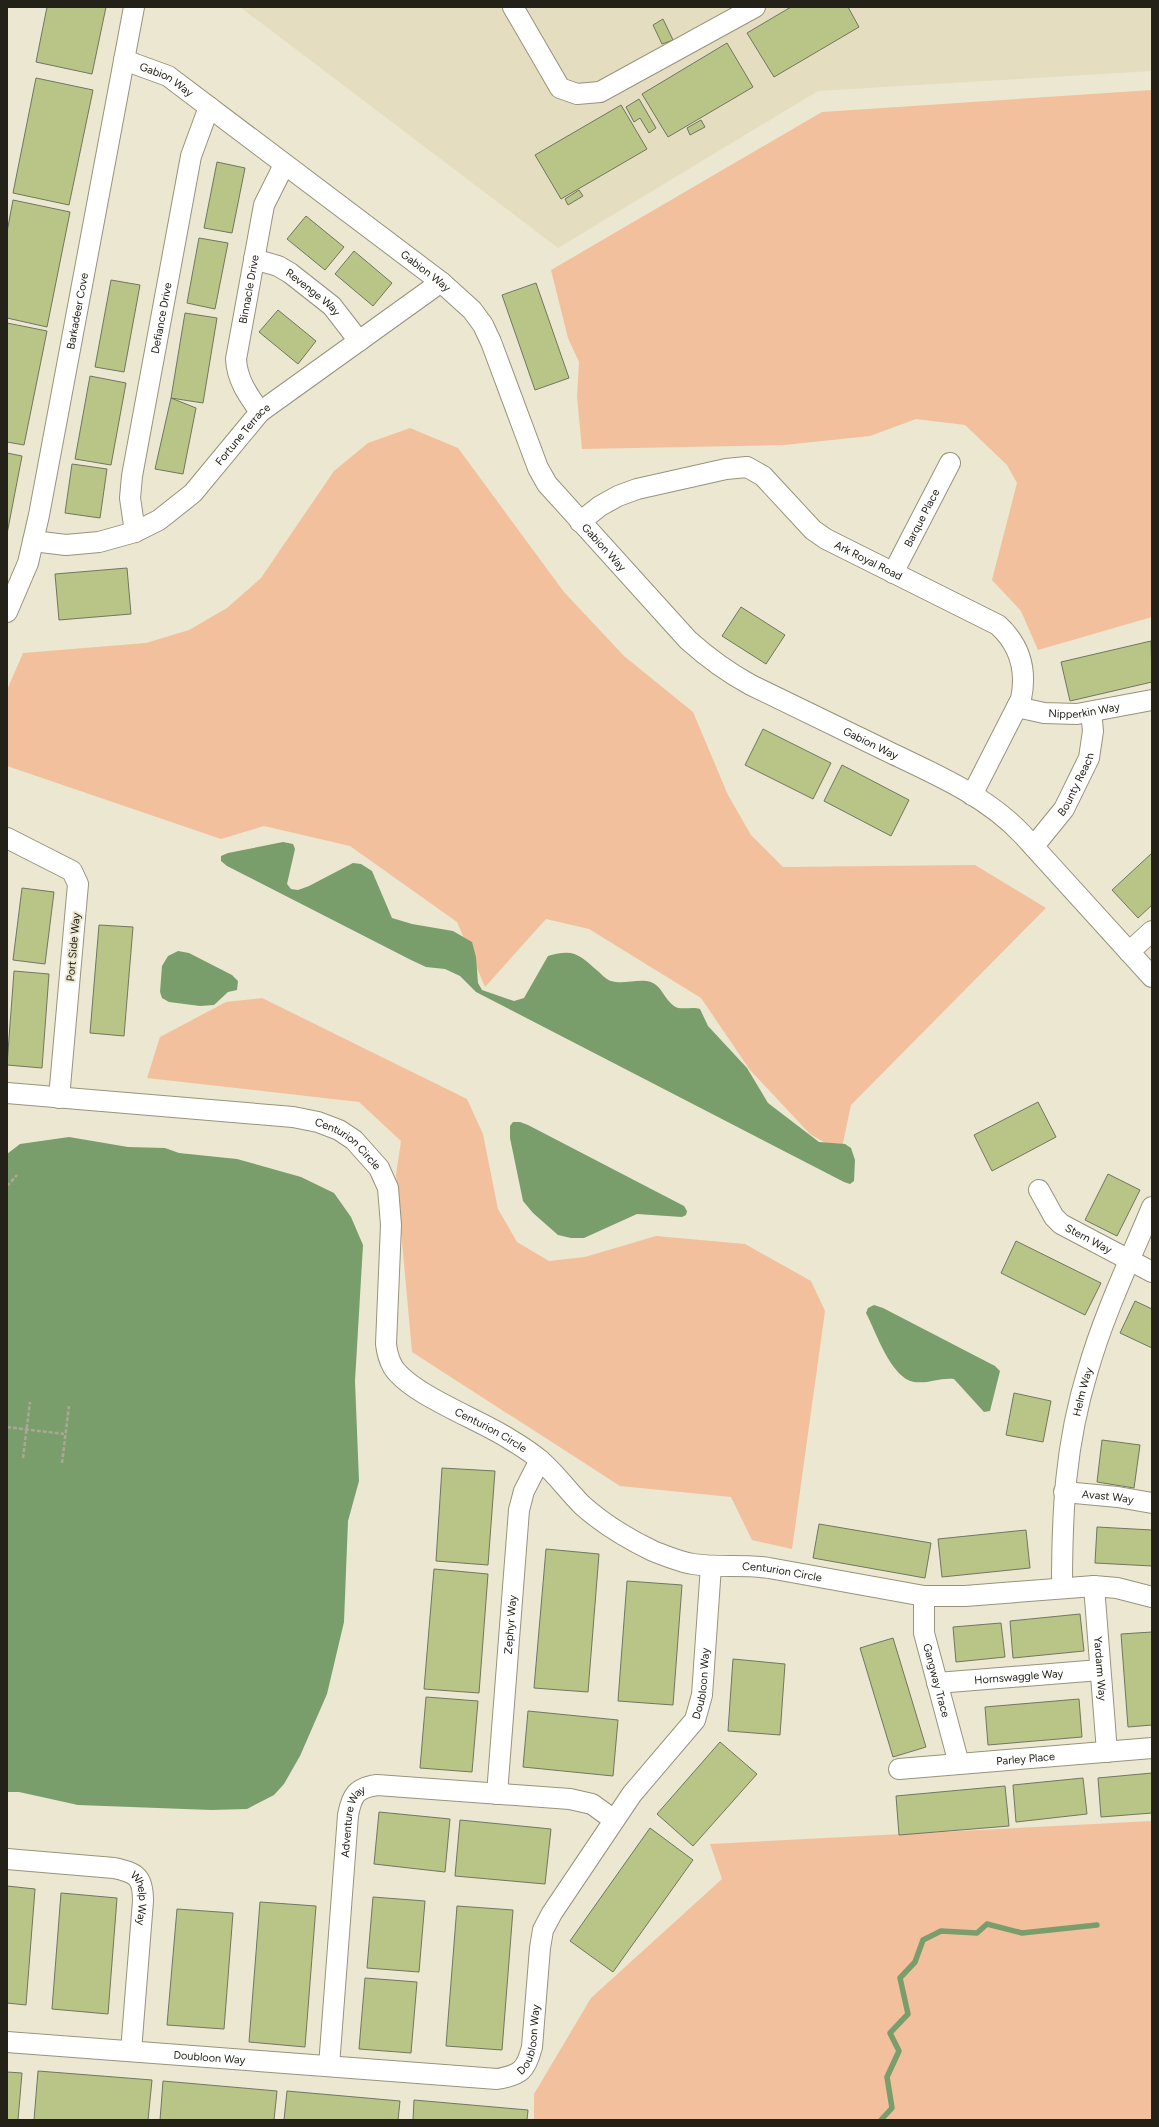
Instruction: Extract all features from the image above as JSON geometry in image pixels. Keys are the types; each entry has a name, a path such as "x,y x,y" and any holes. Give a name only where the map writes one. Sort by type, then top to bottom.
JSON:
{"street":[{"name":"Barkadeer Cove","path":"7,612 22,580 33,541 134,7"},
{"path":"513,7 560,88 577,94 600,92 755,7"},
{"name":"Gabion Way","path":"124,60 168,76 441,282 472,310 483,325 491,342 538,468 547,484 688,640 707,657 727,671 946,780 972,795 1009,820 1152,977"},
{"name":"Defiance Drive","path":"135,532 130,498 132,476 191,156 209,107"},
{"name":"Binnacle Drive","path":"260,412 242,384 237,372 236,359 264,205 284,165"},
{"name":"Revenge Way","path":"254,259 284,270 326,301 341,315 359,342"},
{"name":"Fortune Terrace","path":"33,541 66,545 83,544 135,532 159,520 193,493 260,412 441,282"},
{"name":"Barque Place","path":"893,572 950,463"},
{"name":"Ark Royal Road","path":"580,522 606,503 637,489 726,469 747,467 763,476 813,530 826,539 998,625 1014,642 1022,664 1023,688 1017,708 972,795"},
{"name":"Nipperkin Way","path":"1017,708 1060,714 1091,712 1152,700"},
{"name":"Bounty Reach","path":"1034,846 1064,809 1089,758 1093,731 1091,712"},
{"name":"Port Side Way","path":"7,838 65,867 76,876 78,884 59,1098"},
{"path":"1129,952 1152,931"},
{"name":"Centurion Circle","path":"7,1093 293,1117 318,1122 339,1130 354,1140 379,1168 388,1188 391,1224 386,1344 388,1356 393,1367 400,1376 419,1390 510,1439 540,1460 584,1506 625,1537 675,1560 711,1566 746,1565 769,1568 924,1596 965,1596 1094,1586 1117,1588 1152,1597"},
{"name":"Stern Way","path":"1039,1190 1054,1217 1061,1224 1152,1272"},
{"name":"Helm Way","path":"1062,1588 1064,1492 1072,1440 1088,1370 1152,1206"},
{"name":"Zephyr Way","path":"497,1794 519,1510 524,1491 540,1460"},
{"name":"Avast Way","path":"1064,1492 1152,1502"},
{"name":"Doubloon Way","path":"7,2042 498,2078 512,2076 522,2071 528,2061 532,2047 540,1948 543,1930 552,1913 632,1794 688,1730 699,1709 711,1566"},
{"name":"Yardarm Way","path":"1094,1586 1107,1752"},
{"name":"Gangway Trace","path":"924,1596 924,1633 959,1764"},
{"name":"Hornswaggle Way","path":"937,1682 1100,1670"},
{"name":"Parley Place","path":"899,1769 1152,1748"},
{"name":"Adventure Way","path":"329,2066 348,1815 350,1802 356,1792 366,1786 377,1784 581,1801 592,1804 614,1820"},
{"name":"Whelp Way","path":"7,1859 114,1868 129,1871 136,1875 141,1882 143,1901 131,2051"}],"path":[{"path":"7,1186 17,1175"},
{"path":"23,1458 30,1402"},
{"path":"62,1463 64,1434 69,1406"},
{"path":"7,1427 64,1434"}],"shaded area":[{"path":"240,7 1152,7 1152,71 818,91 558,248"},
{"path":"1152,90 1152,617 1038,650 1021,611 992,580 1017,483 1007,465 965,425 916,419 870,436 784,445 582,449 577,397 579,362 568,338 551,270 822,112"},
{"path":"410,428 458,448 564,592 624,656 693,712 728,795 751,835 783,867 975,865 1046,908 851,1105 841,1152 810,1134 750,1070 701,998 589,929 546,919 485,987 457,922 350,846 264,826 221,839 7,766 7,690 23,653 146,643 189,630 227,608 261,578 334,471 368,443"},
{"path":"283,842 293,844 295,849 287,884 291,889 298,890 309,886 353,863 361,864 372,871 392,918 412,924 453,931 472,942 476,957 478,983 482,990 514,1001 524,998 548,956 571,953 581,957 609,980 616,982 651,982 658,986 674,1006 680,1008 700,1009 708,1026 747,1068 768,1103 819,1142 845,1144 851,1148 855,1160 854,1181 850,1184 844,1182 476,992 460,976 445,969 426,967 411,960 227,866 221,861 221,856 228,853"},
{"path":"178,951 189,953 232,975 238,981 237,990 228,992 214,1005 200,1006 169,1002 162,998 160,992 162,966 168,956"},
{"path":"262,998 467,1099 483,1134 498,1209 517,1242 549,1261 585,1257 656,1236 745,1244 811,1281 825,1311 792,1549 752,1540 731,1497 620,1486 412,1352 396,1175 401,1141 359,1102 147,1078 160,1037 226,1002"},
{"path":"513,1122 520,1122 528,1125 684,1206 687,1211 686,1215 682,1217 637,1214 584,1238 571,1238 558,1235 533,1213 523,1201 510,1138 510,1126"},
{"path":"69,1137 128,1147 165,1148 179,1153 237,1159 301,1177 334,1193 351,1217 363,1245 355,1381 359,1481 348,1521 344,1622 327,1694 300,1756 284,1784 274,1795 247,1809 211,1810 78,1805 19,1792 7,1792 7,1154 20,1144"},
{"path":"874,1305 883,1308 995,1366 1000,1371 990,1411 984,1412 954,1379 914,1382 906,1379 898,1372 885,1353 866,1313 868,1308"},
{"path":"1152,1821 1152,2120 534,2120 534,2094 591,1998 722,1879 710,1844"}],"building":[{"path":"47,7 106,7 92,74 36,62"},
{"path":"791,7 848,7 859,27 774,77 747,33"},
{"path":"663,19 673,40 662,44 653,25"},
{"path":"727,43 753,87 668,137 642,94"},
{"path":"36,78 93,90 69,205 13,193"},
{"path":"639,99 656,128 649,133 640,118 634,122 626,107"},
{"path":"621,105 647,149 561,199 535,155"},
{"path":"701,120 705,127 690,135 687,128"},
{"path":"217,162 245,168 232,233 204,228"},
{"path":"579,190 583,196 568,205 565,199"},
{"path":"13,200 70,212 47,327 7,318 7,232"},
{"path":"306,216 344,247 325,270 287,239"},
{"path":"199,238 228,243 215,309 187,303"},
{"path":"354,251 392,283 373,306 335,274"},
{"path":"111,280 140,285 124,372 95,367"},
{"path":"536,283 569,378 535,390 502,295"},
{"path":"278,310 316,341 298,364 259,332"},
{"path":"185,313 217,318 203,403 171,398"},
{"path":"7,323 47,331 24,445 7,442"},
{"path":"90,376 126,383 111,465 75,459"},
{"path":"171,398 196,408 183,474 155,469"},
{"path":"7,453 22,456 7,534"},
{"path":"72,464 107,469 100,518 65,513"},
{"path":"127,568 131,614 59,620 55,574"},
{"path":"741,607 785,635 766,664 722,636"},
{"path":"1151,641 1152,682 1070,701 1061,662"},
{"path":"763,729 831,763 813,799 745,765"},
{"path":"842,765 909,800 891,836 824,801"},
{"path":"1152,853 1152,905 1138,918 1112,890"},
{"path":"22,888 54,892 45,964 13,960"},
{"path":"99,925 133,927 124,1036 90,1033"},
{"path":"14,971 49,974 42,1068 7,1065"},
{"path":"1038,1102 1056,1137 992,1171 974,1135"},
{"path":"1108,1174 1140,1190 1117,1236 1085,1220"},
{"path":"1016,1241 1101,1283 1085,1315 1001,1273"},
{"path":"1135,1301 1152,1309 1152,1348 1120,1333"},
{"path":"1014,1393 1051,1401 1043,1442 1006,1435"},
{"path":"1102,1440 1140,1445 1134,1488 1097,1482"},
{"path":"442,1468 495,1471 488,1565 436,1561"},
{"path":"819,1524 931,1543 925,1578 813,1558"},
{"path":"1097,1527 1152,1530 1152,1566 1095,1563"},
{"path":"1026,1530 1030,1568 942,1577 938,1539"},
{"path":"546,1549 599,1554 588,1692 534,1688"},
{"path":"434,1569 488,1574 479,1693 424,1689"},
{"path":"627,1581 682,1585 673,1705 618,1701"},
{"path":"1080,1614 1084,1651 1013,1658 1010,1621"},
{"path":"1001,1623 1005,1657 956,1662 953,1627"},
{"path":"1152,1632 1152,1725 1128,1727 1121,1634"},
{"path":"893,1638 926,1747 893,1757 860,1648"},
{"path":"733,1659 785,1664 780,1735 728,1731"},
{"path":"426,1697 478,1701 472,1772 420,1768"},
{"path":"1079,1699 1082,1737 988,1745 985,1707"},
{"path":"528,1711 618,1720 613,1776 523,1767"},
{"path":"720,1742 757,1774 693,1846 657,1814"},
{"path":"1152,1773 1152,1813 1101,1817 1098,1778"},
{"path":"1083,1778 1087,1814 1016,1822 1013,1785"},
{"path":"1005,1786 1009,1826 899,1835 896,1796"},
{"path":"379,1812 450,1819 445,1872 374,1864"},
{"path":"460,1820 551,1829 545,1884 455,1876"},
{"path":"650,1828 693,1860 613,1972 570,1941"},
{"path":"7,1886 35,1889 26,2005 7,2003"},
{"path":"61,1893 117,1898 108,2014 52,2009"},
{"path":"373,1897 425,1901 419,1972 367,1968"},
{"path":"260,1902 316,1906 305,2047 249,2042"},
{"path":"457,1906 513,1910 502,2050 446,2046"},
{"path":"177,1909 233,1913 224,2029 167,2025"},
{"path":"365,1978 417,1982 411,2053 359,2049"},
{"path":"38,2071 152,2080 148,2120 34,2120"},
{"path":"7,2072 22,2073 18,2120 7,2120"},
{"path":"163,2081 277,2091 274,2120 160,2120"},
{"path":"287,2091 400,2101 398,2120 284,2120"},
{"path":"414,2100 528,2110 527,2120 413,2120"}],"waterway":[{"path":"881,2120 892,2108 887,2077 899,2051 890,2033 908,2014 900,1978 915,1962 923,1940 941,1931 977,1933 987,1924 1022,1933 1097,1925"}]}
